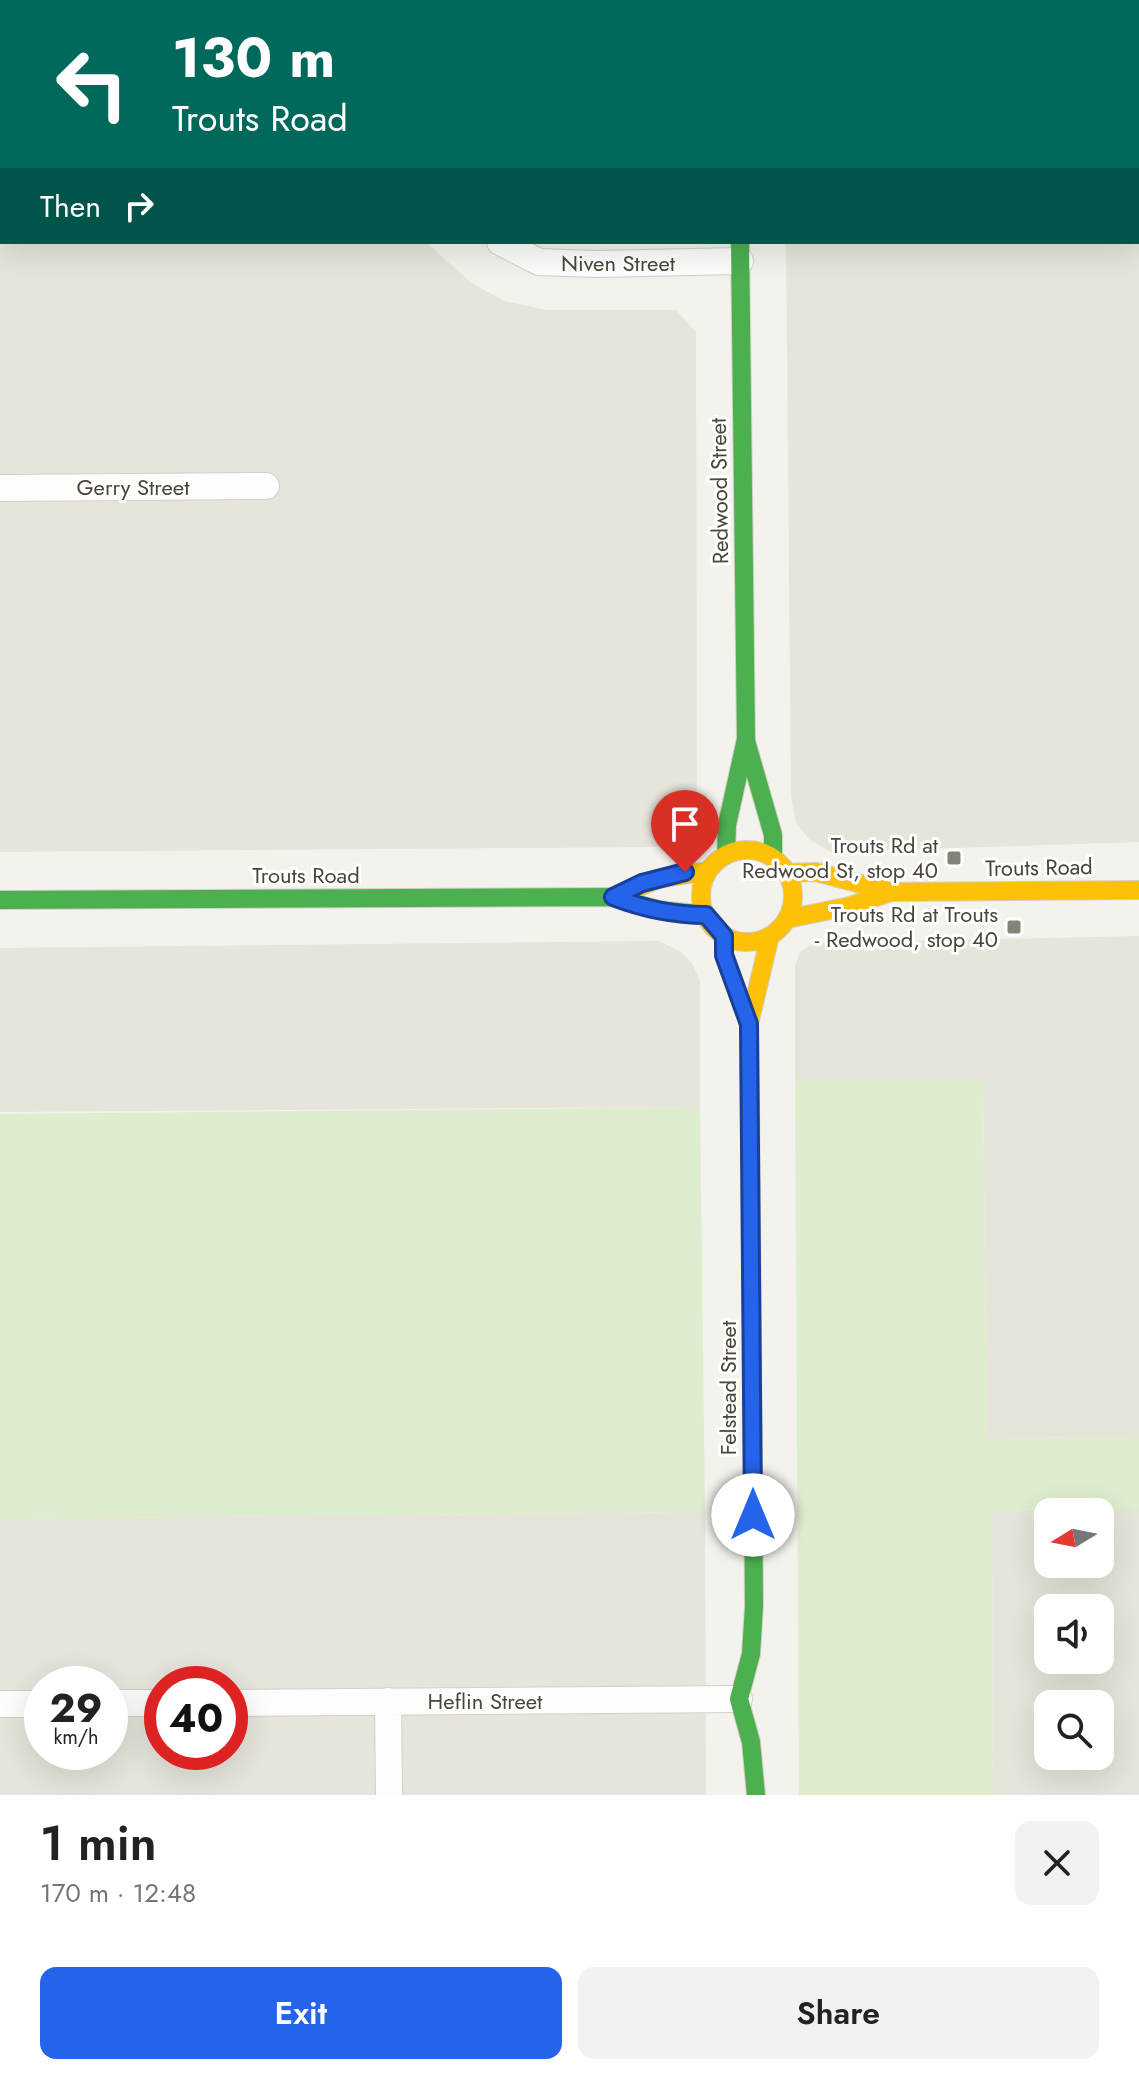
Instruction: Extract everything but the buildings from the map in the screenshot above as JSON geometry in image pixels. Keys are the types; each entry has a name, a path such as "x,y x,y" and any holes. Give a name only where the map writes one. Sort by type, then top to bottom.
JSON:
{"street":[{"name":"Niven Street","path":"504,244 539,262 596,264 740,252"},
{"name":"Redwood Street","path":"726,855 727,825 746,739 740,252"},
{"name":"Gerry Street","path":"0,488 266,486"},
{"name":"Redwood Street","path":"746,739 773,835 773,857"},
{"path":"750,849 773,857 787,873 793,888 793,904 787,919 770,936 755,941 739,941 724,936 706,915 701,900 702,885 708,871 726,855 750,849"},
{"name":"Trouts Road","path":"613,897 642,883 685,872 708,871"},
{"name":"Trouts Road","path":"787,873 816,872 891,892 1139,890"},
{"name":"Trouts Road","path":"787,919 850,906 891,892"},
{"name":"Trouts Road","path":"0,900 613,897 643,909 679,915 706,915"},
{"name":"Felstead Street","path":"724,936 724,955 749,1024"},
{"name":"Felstead Street","path":"739,1699 751,1654 754,1606 749,1024 770,936"},
{"path":"739,1699 751,1742 756,1795"},
{"name":"Heflin Street","path":"248,1703 739,1699"},
{"path":"388,1701 389,1795"},
{"path":"0,1704 24,1704"}],"shaded area":[{"path":"0,244 428,244 470,282 504,301 547,310 676,310 696,332 697,808 690,824 677,837 657,847 0,852"},
{"path":"786,244 1139,244 1139,842 831,852 810,840 796,823 791,796"},
{"path":"1139,936 1139,1437 987,1438 983,1082 795,1081 795,966 800,952 814,943"},
{"path":"659,941 681,952 692,963 700,981 700,1107 0,1112 0,948"},
{"path":"1114,1509 1139,1509 1139,1795 993,1795 992,1510 1034,1510 1034,1578 1114,1578"},
{"path":"705,1512 706,1795 0,1795 0,1519"}],"green space":[{"path":"795,1081 983,1081 987,1438 1139,1437 1139,1509 1114,1509 1114,1498 1034,1498 1034,1510 992,1510 993,1795 799,1795"},
{"path":"700,1107 705,1512 0,1519 0,1114"}],"traffic: fast":[{"path":"726,855 727,825 746,739 740,244"},
{"path":"746,741 773,835 773,857"},
{"path":"0,900 613,897 659,910 706,915"},
{"path":"724,936 724,955 749,1024"},
{"path":"750,1107 754,1606 751,1654 739,1699 751,1742 756,1795"}],"traffic: slow":[{"path":"747,850 765,854 779,864 789,878 793,896 789,914 779,928 765,938 747,942 729,938 715,928 705,914 701,896 705,878 715,864 729,854 747,850"},
{"path":"613,897 659,879 708,871"},
{"path":"787,873 816,872 891,892 1139,890"},
{"path":"787,919 850,906 891,892"},
{"path":"750,1107 749,1024 770,936"}],"place":[{"name":"Trouts Rd at Redwood St, stop 40","path":"954,858"},
{"name":"Trouts Rd at Trouts - Redwood, stop 40","path":"1014,927"}],"route":[{"path":"685,872 642,883 613,897 643,909 679,915 706,915 713,927 724,936 724,955 749,1024 753,1515"}]}
